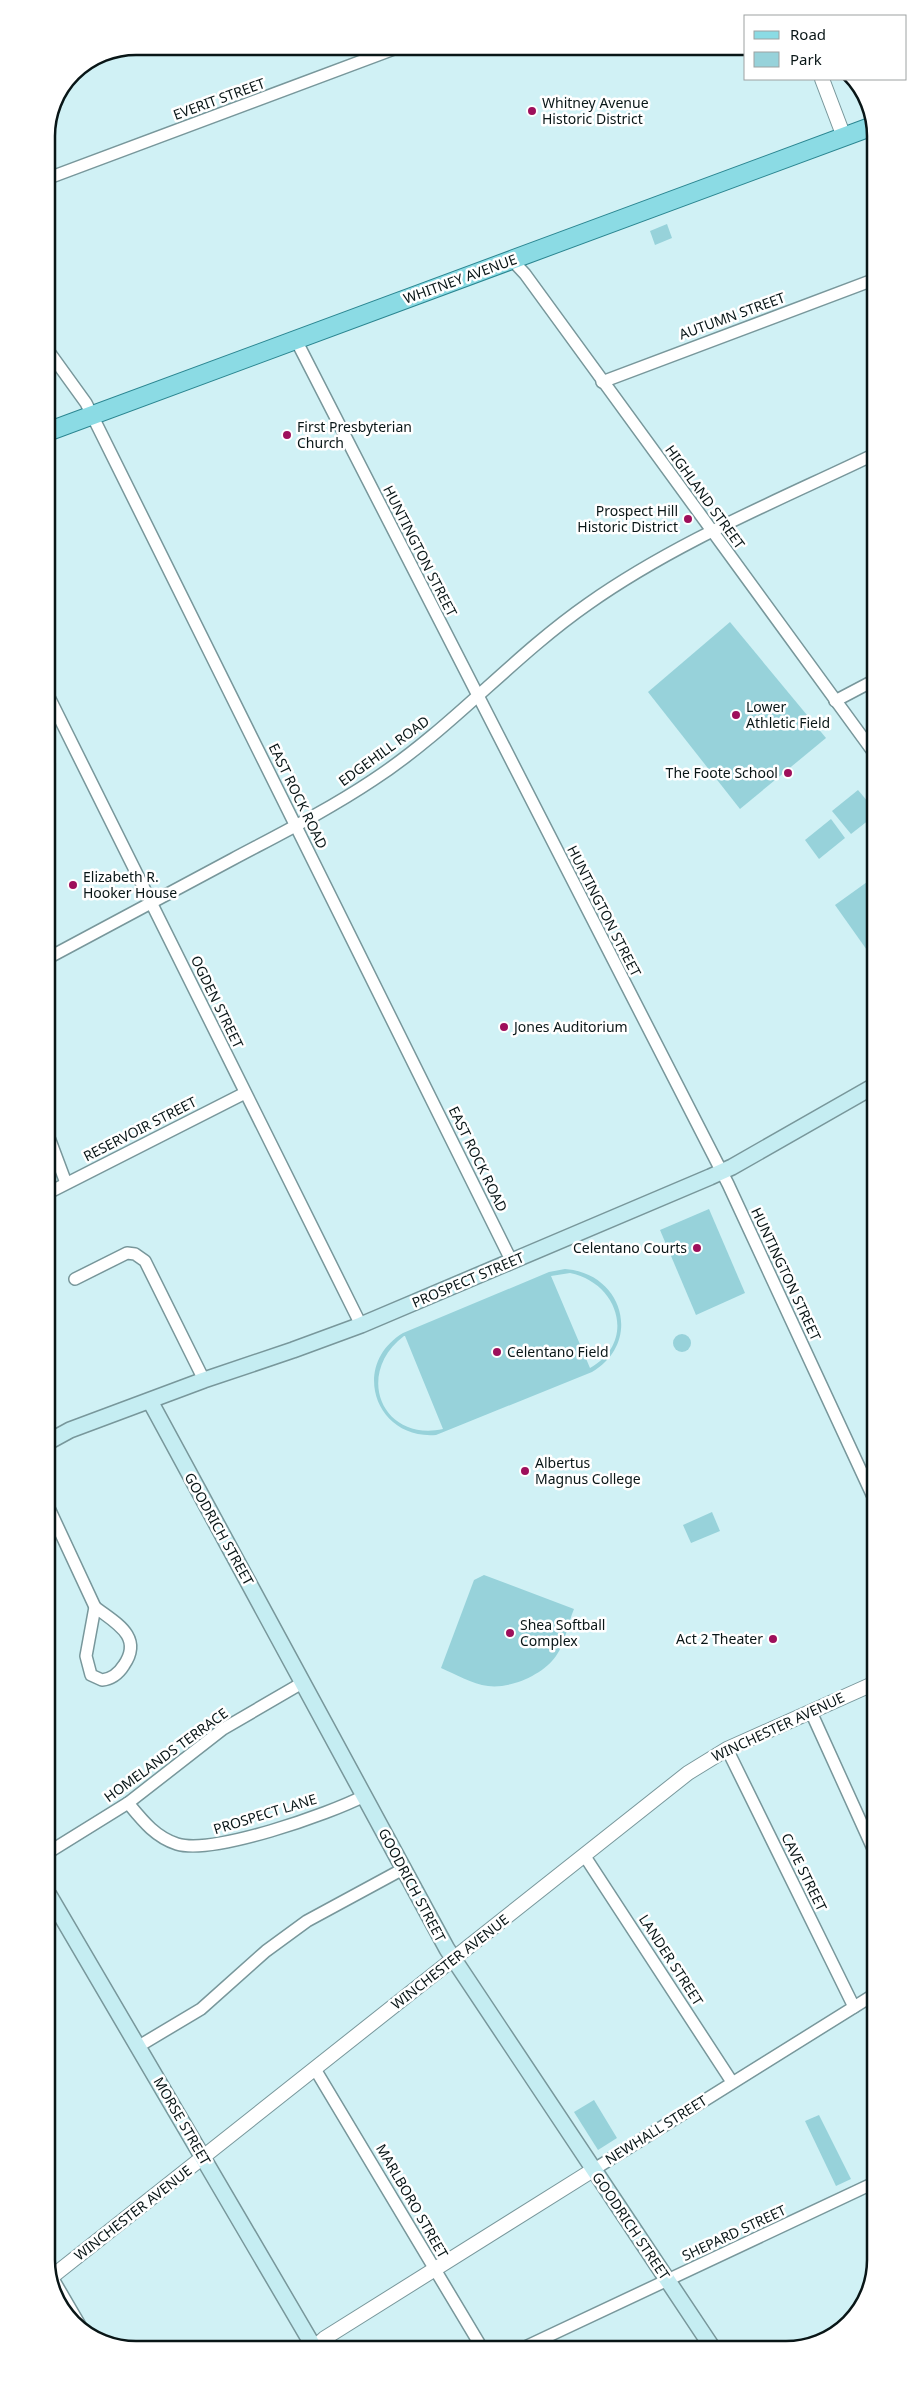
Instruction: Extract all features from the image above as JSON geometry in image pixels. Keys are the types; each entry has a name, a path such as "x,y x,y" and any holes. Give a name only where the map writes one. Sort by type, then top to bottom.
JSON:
{"main road":[{"name":"WHITNEY AVENUE","path":"55,429 866,129"},
{"name":"PROSPECT STREET","path":"55,1438 70,1430 204,1380 361,1325 512,1262 721,1172 867,1090"},
{"name":"GOODRICH STREET","path":"150,1401 453,1959 708,2341"},
{"name":"MORSE STREET","path":"55,1917 139,2046 310,2341"}],"street":[{"name":"EVERIT STREET","path":"55,176 378,55"},
{"path":"822,80 844,137"},
{"name":"HIGHLAND STREET","path":"512,260 525,274 867,744"},
{"name":"AUTUMN STREET","path":"602,382 867,282"},
{"name":"HUNTINGTON STREET","path":"296,340 721,1172 867,1484"},
{"name":"EAST ROCK ROAD","path":"55,360 86,403 512,1262"},
{"name":"EDGEHILL ROAD","path":"55,954 347,797 397,764 435,734 533,645 587,604 644,568 712,532 867,458"},
{"path":"835,701 867,684"},
{"name":"OGDEN STREET","path":"55,709 361,1325"},
{"name":"RESERVOIR STREET","path":"55,1189 245,1093"},
{"path":"55,1154 66,1183"},
{"path":"75,1279 127,1253 135,1254 145,1261 204,1380"},
{"path":"55,1521 95,1607 118,1624 129,1640 127,1661 114,1675 106,1680 99,1680 92,1675 86,1662 95,1607"},
{"name":"HOMELANDS TERRACE","path":"55,1848 128,1803 223,1729 302,1683"},
{"name":"WINCHESTER AVENUE","path":"56,2271 204,2158 688,1773 727,1749 867,1687"},
{"path":"811,1712 867,1835"},
{"name":"CAVE STREET","path":"727,1749 854,2007"},
{"name":"PROSPECT LANE","path":"128,1803 143,1822 161,1836 178,1844 203,1846 245,1838 329,1810 364,1796"},
{"name":"LANDER STREET","path":"584,1856 732,2082"},
{"path":"139,2046 201,2009 266,1951 307,1921 403,1869"},
{"name":"NEWHALL STREET","path":"322,2341 867,1999"},
{"name":"MARLBORO STREET","path":"316,2069 478,2341"},
{"name":"SHEPARD STREET","path":"538,2341 867,2186"}],"green space":[{"path":"667,224 672,238 655,245 650,231"},
{"name":"Lower Athletic Field","path":"730,622 826,738 740,809 648,692"},
{"path":"858,790 867,801 867,821 851,834 832,811"},
{"path":"831,819 845,838 819,859 805,840"},
{"path":"867,882 867,950 835,905"},
{"name":"Celentano Courts","path":"709,1209 745,1293 696,1315 660,1230"},
{"name":"Celentano Field","path":"565,1269 585,1273 601,1283 612,1295 619,1311 621,1327 617,1344 608,1359 592,1372 436,1435 415,1433 398,1426 385,1413 377,1398 374,1381 377,1363 387,1347 403,1333 549,1272","holes":["570,1273 587,1279 600,1288 610,1301 616,1314 617,1329 614,1344 605,1357 590,1368 551,1276","405,1336 443,1429 422,1430 404,1425 391,1415 382,1402 378,1386 380,1368 389,1351"]},
{"path":"678,1334 686,1334 691,1339 689,1350 678,1352 673,1347 673,1339"},
{"path":"712,1512 720,1531 691,1543 683,1525"},
{"name":"Shea Softball Complex","path":"484,1575 574,1609 562,1646 556,1656 535,1675 516,1683 497,1686 482,1685 441,1668 474,1580"},
{"path":"594,2100 617,2138 598,2150 574,2112"},
{"path":"819,2115 851,2179 836,2186 805,2121"}],"place":[{"name":"Whitney Avenue Historic District","path":"532,111"},
{"name":"First Presbyterian Church","path":"287,435"},
{"name":"Prospect Hill Historic District","path":"688,519"},
{"name":"Lower Athletic Field","path":"736,715"},
{"name":"The Foote School","path":"788,773"},
{"name":"Elizabeth R. Hooker House","path":"73,885"},
{"name":"Jones Auditorium","path":"504,1027"},
{"name":"Celentano Courts","path":"697,1248"},
{"name":"Celentano Field","path":"497,1352"},
{"name":"Albertus Magnus College","path":"525,1471"},
{"name":"Shea Softball Complex","path":"510,1633"},
{"name":"Act 2 Theater","path":"773,1639"}]}
